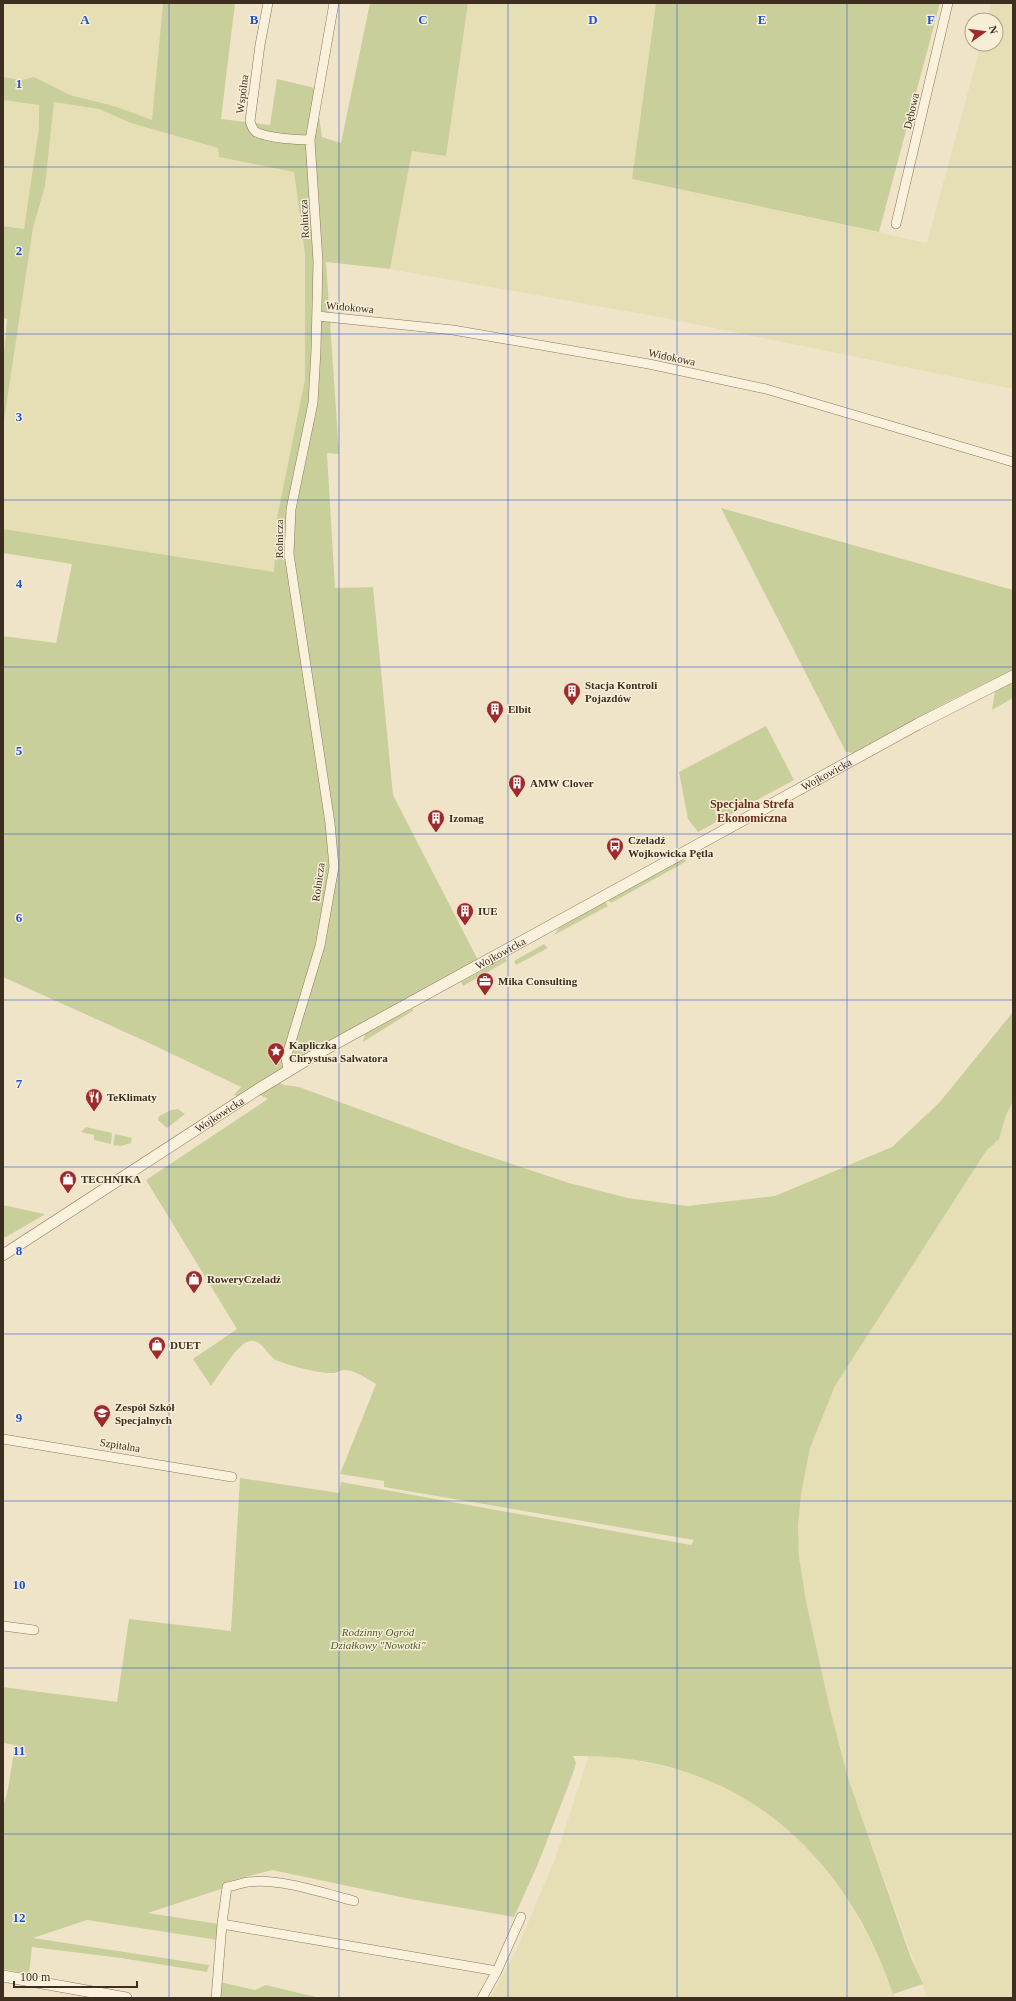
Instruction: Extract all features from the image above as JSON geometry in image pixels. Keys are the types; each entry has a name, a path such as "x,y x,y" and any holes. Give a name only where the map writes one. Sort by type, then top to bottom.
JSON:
{"street":[{"name":"Wspólna","path":"268,3 258,60 250,121 252,127 256,131 266,135 310,140"},
{"name":"Rolnicza","path":"288,1070 286,1058 320,946 334,867 329,815 289,554 291,509 313,404 317,316 316,217 310,140 334,3"},
{"name":"Dębowa","path":"896,224 948,3"},
{"name":"Widokowa","path":"317,316 453,330 657,366 766,389 1013,462"},
{"name":"Wojkowicka","path":"3,1255 288,1070 891,739 1013,676"},
{"name":"Szpitalna","path":"3,1439 232,1477"},
{"path":"3,1626 34,1630"},
{"path":"216,1998 222,1924 227,1887 249,1882 280,1884 313,1890 354,1901"},
{"path":"482,1998 497,1971 521,1917"},
{"path":"222,1924 497,1971"},
{"path":"3,1976 126,1998"}],"shaded area":[{"path":"3,3 163,3 152,120 114,106 70,95 34,77 22,80 3,77"},
{"path":"468,3 656,3 632,179 927,243 979,52 1004,52 1004,12 989,12 991,3 1013,3 1013,389 665,318 390,269 412,151 446,155"},
{"path":"3,100 39,105 39,127 24,229 3,226"},
{"path":"54,102 99,109 131,123 218,148 219,157 294,172 305,254 305,379 277,518 274,572 3,529 3,427 33,228 45,186"},
{"path":"1013,1101 1013,1998 927,1998 848,1778 830,1709 806,1601 799,1557 798,1526 801,1494 810,1448 835,1386 986,1151 999,1139 1006,1115"},
{"path":"589,1755 625,1758 696,1774 724,1786 753,1802 788,1828 818,1859 849,1901 883,1965 895,1998 490,1998 516,1951 555,1859"}],"green space":[{"name":"Rodzinny Ogród Działkowy \"Nowotki\"","path":"163,3 235,3 221,119 270,125 277,79 315,88 322,137 341,143 370,3 468,3 446,156 412,151 390,269 326,262 339,454 327,453 335,588 373,587 393,795 480,964 275,1079 267,1077 284,1085 299,1087 467,1149 569,1183 628,1198 687,1206 775,1196 892,1147 939,1103 1013,1012 1013,1101 1006,1115 999,1139 986,1151 835,1386 810,1448 801,1494 798,1526 799,1557 806,1601 830,1709 848,1778 911,1958 923,1984 893,1994 872,1942 845,1895 812,1853 774,1819 731,1791 683,1771 630,1759 573,1756 576,1763 572,1776 538,1864 514,1917 405,1898 272,1870 223,1883 224,1888 148,1913 219,1924 218,1940 87,1920 33,1938 209,1965 207,1972 121,1958 32,1947 29,1974 3,1969 3,1807 8,1789 15,1745 3,1743 3,1687 117,1702 129,1619 231,1631 240,1478 339,1493 341,1482 691,1545 694,1540 384,1487 384,1481 340,1474 376,1384 352,1371 341,1370 335,1373 328,1373 290,1365 274,1359 262,1345 254,1341 250,1341 245,1343 234,1353 211,1386 193,1359 237,1329 146,1180 268,1099 247,1089 237,1096 234,1095 241,1087 147,1042 3,977 3,636 56,643 72,564 3,553 3,529 274,572 277,518 305,379 305,254 294,172 219,157 218,148 131,123 99,109 54,102 45,186 33,228 3,427 3,362 7,319 3,318 3,226 24,229 39,127 39,105 3,100 3,77 22,80 34,77 70,95 114,106 152,120"},
{"path":"656,3 940,3 879,232 632,179"},
{"path":"721,508 1013,590 1013,670 949,701 853,753 846,752"},
{"path":"1013,682 1013,698 992,710 995,691"},
{"path":"766,726 794,780 698,832 688,819 679,772"},
{"path":"680,861 687,861 611,903 609,900"},
{"path":"605,902 608,906 554,935 560,927"},
{"path":"544,944 548,948 516,965 514,961"},
{"path":"505,958 507,961 463,986 461,982"},
{"path":"412,1009 414,1010 363,1042 365,1034"},
{"path":"178,1109 185,1114 167,1128 158,1120 159,1116 171,1110"},
{"path":"86,1127 112,1133 111,1144 94,1140 94,1135 81,1132"},
{"path":"115,1134 132,1138 131,1143 121,1146 113,1145"},
{"path":"3,1205 44,1215 6,1237 3,1237"},
{"path":"220,1982 255,1990 266,1985 320,1998 219,1998"}],"place":[{"name":"Stacja Kontroli Pojazdów","path":"572,706"},
{"name":"Elbit","path":"495,724"},
{"name":"AMW Clover","path":"517,798"},
{"name":"Izomag","path":"436,833"},
{"name":"Czeladź Wojkowicka Pętla","path":"615,861"},
{"name":"IUE","path":"465,926"},
{"name":"Mika Consulting","path":"485,996"},
{"name":"Kapliczka Chrystusa Salwatora","path":"276,1066"},
{"name":"TeKlimaty","path":"94,1112"},
{"name":"TECHNIKA","path":"68,1194"},
{"name":"RoweryCzeladź","path":"194,1294"},
{"name":"DUET","path":"157,1360"},
{"name":"Zespół Szkół Specjalnych","path":"102,1428"}],"district":[{"name":"Specjalna Strefa Ekonomiczna","path":"752,811"}]}
